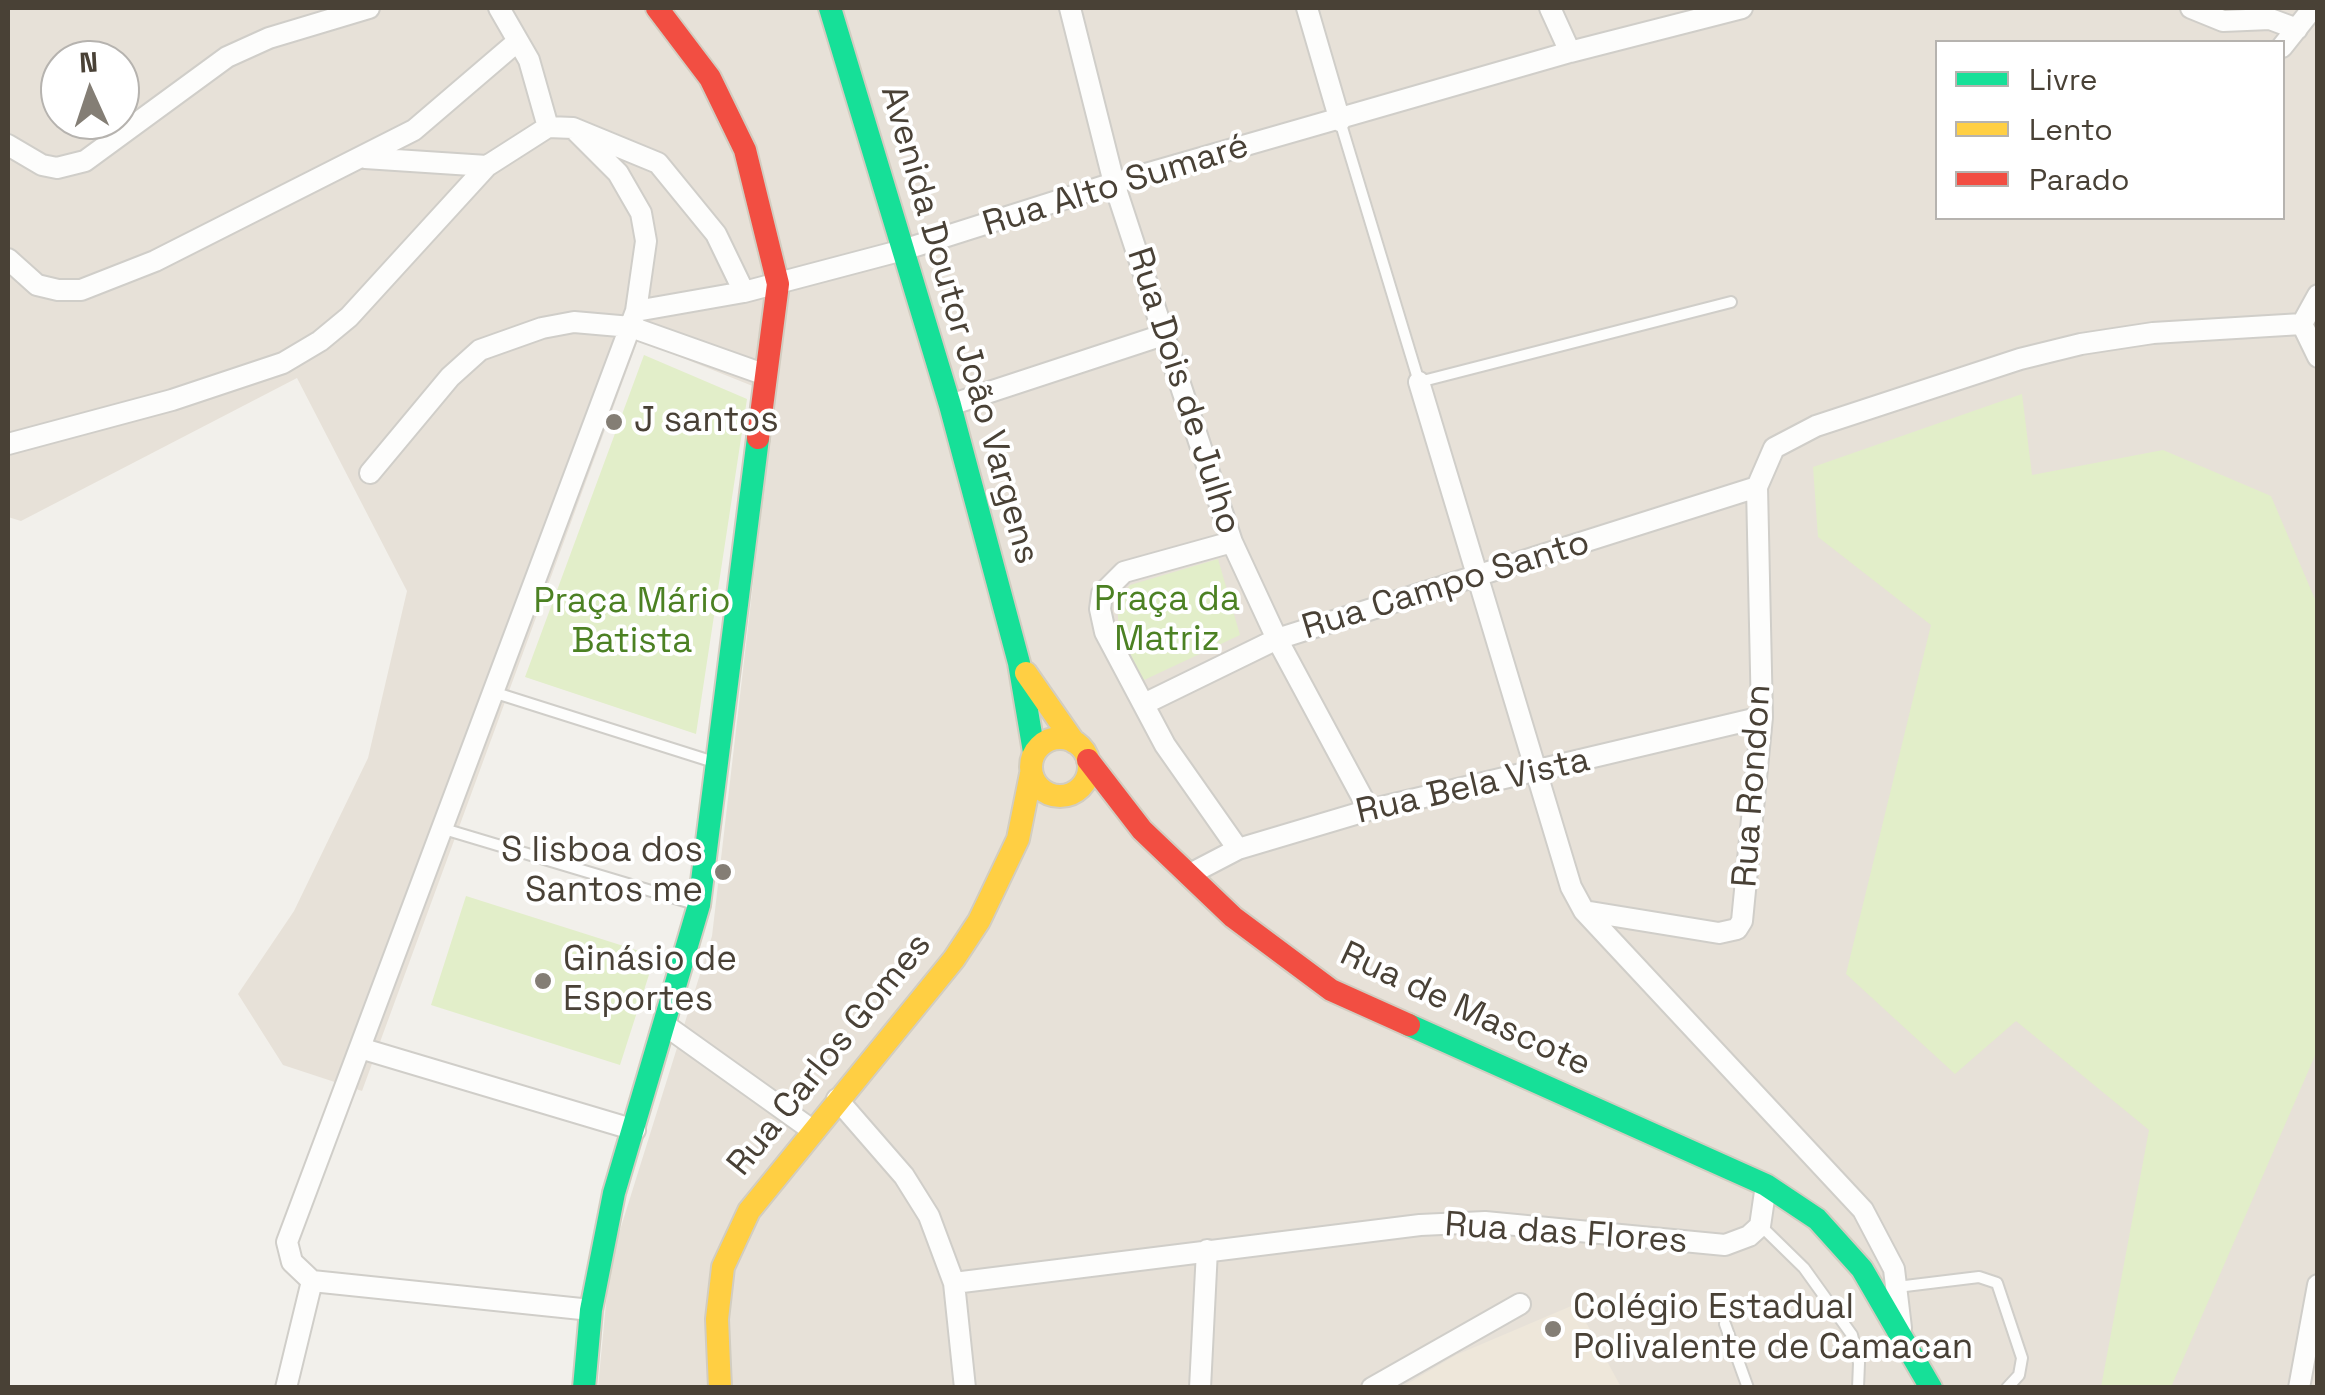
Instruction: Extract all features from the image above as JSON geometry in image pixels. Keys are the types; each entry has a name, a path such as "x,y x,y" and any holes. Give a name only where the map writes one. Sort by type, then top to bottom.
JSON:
{"main road":[{"path":"584,1388 591,1310 614,1193 699,905 778,284 745,150 710,78 657,8"},
{"name":"Avenida Doutor João Vargens","path":"830,8 950,406 1019,663 1033,764"},
{"name":"Avenida Doutor João Vargens","path":"1019,663 1081,751"},
{"path":"1052,739 1081,751 1085,782 1067,796 1045,792 1033,764 1052,739"},
{"name":"Rua de Mascote","path":"1081,751 1142,830 1233,917 1331,990 1766,1185 1839,1239 1901,1330 1931,1388"},
{"name":"Rua Carlos Gomes","path":"720,1388 716,1320 723,1266 749,1211 954,959 979,920 1018,839 1033,764"}],"street":[{"path":"8,145 42,165 57,168 85,162 227,58 270,38 369,8"},
{"path":"499,8 529,60 548,127"},
{"name":"Rua Dois de Julho","path":"1070,8 1114,183 1232,542 1278,639 1369,810"},
{"path":"1307,8 1340,120"},
{"path":"1550,8 1570,52"},
{"name":"Rua Alto Sumaré","path":"744,292 903,250 1114,183 1570,52 1742,8"},
{"path":"2191,8 2224,22 2270,19 2297,29"},
{"path":"2285,43 2313,8"},
{"path":"8,258 38,285 82,290 155,261 414,130 444,109 518,42"},
{"path":"8,444 172,400 282,363 320,341 349,317 488,166 548,127 574,128 658,163 716,234 744,292 634,319 542,328 480,350 450,377 370,474"},
{"path":"574,128 618,174 642,214 646,241 634,319 496,693 288,1228 287,1252 312,1281 591,1310"},
{"path":"360,157 488,166"},
{"path":"2302,324 2318,295"},
{"path":"634,319 766,375"},
{"path":"2302,324 2318,357"},
{"path":"1757,487 1774,448 1792,436 2020,358 2153,333 2302,324"},
{"path":"950,406 1162,335"},
{"path":"1420,382 1571,887 1584,911 1863,1210 1883,1243 1897,1287 1901,1330"},
{"name":"Rua Campo Santo","path":"1144,704 1278,639 1757,487"},
{"name":"Rua Rondon","path":"1584,911 1719,932 1737,929 1744,912 1762,717 1757,487"},
{"path":"1232,542 1124,572 1102,594 1104,632 1165,745 1238,849"},
{"name":"Rua Bela Vista","path":"1190,874 1238,849 1369,810 1762,717"},
{"path":"666,1025 812,1130"},
{"path":"360,1048 634,1130"},
{"path":"838,1099 904,1176 929,1216 954,1283 965,1388"},
{"path":"1760,1226 1766,1185"},
{"name":"Rua das Flores","path":"954,1283 1420,1225 1485,1222 1724,1245 1749,1236 1760,1226"},
{"path":"1200,1388 1207,1250"},
{"path":"286,1388 312,1281"},
{"path":"2299,1388 2318,1285"},
{"path":"1372,1388 1520,1304"}],"lane":[{"path":"1340,120 1420,382 1731,302"},
{"path":"496,693 718,763"},
{"path":"444,829 699,905"},
{"path":"1760,1226 1804,1268 1852,1335 1859,1363 1858,1388"},
{"path":"1897,1287 1980,1277 1997,1283 2022,1358 2019,1375 2007,1388"},
{"path":"1725,1324 1748,1388"}],"shaded area":[{"path":"8,8 2317,8 2317,1387 598,1387 610,1262 712,936 775,395 638,340 362,1091 283,1065 238,994 294,911 368,758 407,591 297,378 21,521 8,517"},
{"name":"Colégio Estadual Polivalente de Camacan","path":"1576,1304 1621,1387 1402,1387 1456,1355"}],"green space":[{"name":"Praça Mário Batista","path":"644,355 747,399 696,734 525,677"},
{"path":"2022,394 2032,475 2163,450 2271,496 2317,604 2317,1051 2171,1387 2101,1387 2149,1130 2016,1021 1955,1074 1846,974 1931,625 1818,537 1813,467"},
{"name":"Praça da Matriz","path":"1218,559 1240,635 1142,681 1118,625 1118,602 1130,585"},
{"name":"Ginásio de Esportes","path":"466,896 655,956 620,1065 431,1005"}],"traffic: fast":[{"path":"830,8 950,405 1019,663 1034,752"},
{"path":"584,1388 591,1310 614,1193 699,905 758,438"},
{"path":"1409,1025 1766,1185 1817,1219 1862,1269 1931,1388"}],"traffic: slow":[{"path":"1026,673 1074,742"},
{"path":"1060,738 1080,747 1089,767 1080,787 1060,796 1040,787 1031,767 1040,747 1060,738"},
{"path":"720,1388 717,1319 723,1267 749,1211 954,959 979,921 1018,839 1031,774"}],"traffic: jam":[{"path":"657,8 710,78 745,150 778,284 758,438"},
{"path":"1088,760 1142,830 1233,917 1331,990 1409,1025"}],"place":[{"name":"J santos","path":"614,422"},
{"name":"S lisboa dos Santos me","path":"723,872"},
{"name":"Ginásio de Esportes","path":"543,981"},
{"name":"Colégio Estadual Polivalente de Camacan","path":"1553,1329"}]}
